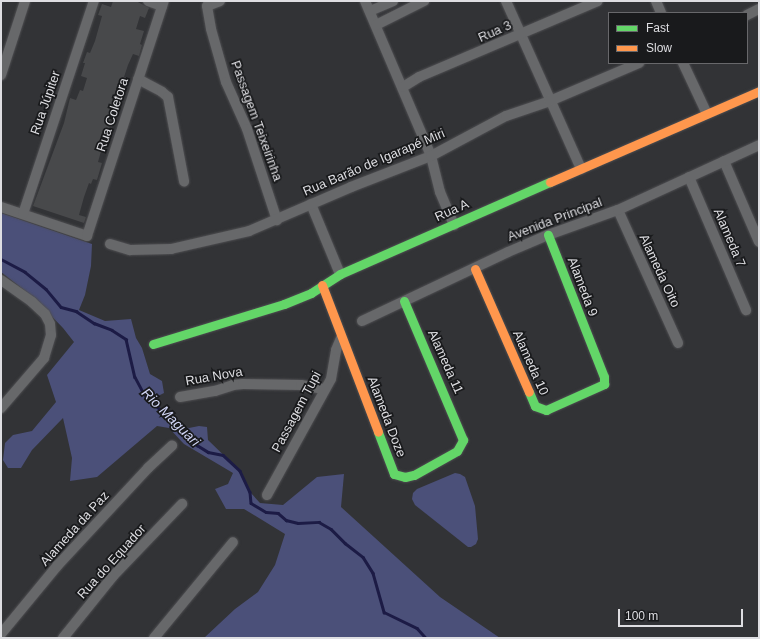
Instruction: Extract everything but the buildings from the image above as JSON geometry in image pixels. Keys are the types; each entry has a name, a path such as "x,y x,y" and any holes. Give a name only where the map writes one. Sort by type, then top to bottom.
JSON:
{"street":[{"path":"1,75 25,1"},
{"name":"Rua Júpiter","path":"23,214 94,1"},
{"path":"148,1 163,3"},
{"name":"Passagem Teixeirinha","path":"220,1 207,6 211,29 226,82 247,129 277,220"},
{"path":"365,1 393,68 403,87 431,156 440,192 454,225"},
{"path":"370,11 393,1"},
{"path":"376,25 424,1"},
{"path":"506,1 581,168"},
{"name":"Rua 3","path":"403,87 419,78 598,1"},
{"path":"656,1 661,12"},
{"name":"Rua Coletora","path":"23,214 87,236 163,3"},
{"path":"748,14 759,9"},
{"name":"Rua Barão de Igarapé Miri","path":"110,244 130,250 171,249 249,232 311,204 431,156 506,116 550,101 637,64"},
{"path":"683,64 708,114"},
{"path":"138,79 162,92 168,97 184,181"},
{"name":"Rua A","path":"153,344 284,304 311,293 340,274 759,91"},
{"name":"Avenida Principal","path":"362,322 404,301 476,269 508,252 548,235 618,210 759,145"},
{"path":"724,160 759,242"},
{"name":"Alameda 7","path":"689,177 746,310"},
{"path":"311,204 340,274"},
{"path":"1,207 23,214"},
{"name":"Alameda Oito","path":"618,210 678,342"},
{"name":"Alameda 9","path":"548,235 591,348"},
{"name":"Alameda 10","path":"476,269 532,402 538,408 546,410 552,408 604,384 604,377 591,348"},
{"path":"1,280 32,302 45,314 51,335 44,358 1,408"},
{"name":"Alameda Doze","path":"322,285 394,474 404,478 410,477 457,451 463,440 462,433"},
{"name":"Alameda 11","path":"404,301 462,433"},
{"name":"Passagem Tupi","path":"267,495 330,379 336,350 341,338"},
{"name":"Rua Nova","path":"180,397 244,384 301,385 324,389"},
{"name":"Alameda da Paz","path":"1,634 62,561 148,468 172,446"},
{"name":"Rua do Equador","path":"63,638 113,576 182,504"},
{"path":"154,638 233,542"}],"shaded area":[{"path":"1,213 92,244 91,266 85,295 79,310 105,321 131,319 136,338 142,348 150,374 162,381 164,393 156,397 162,413 170,421 189,428 199,426 207,427 208,440 240,471 250,492 260,503 283,505 317,477 344,474 341,507 440,597 500,638 204,638 235,609 258,592 275,565 285,534 244,509 226,509 215,489 228,484 233,473 184,444 169,428 157,426 97,477 70,481 72,458 63,418 32,450 21,468 8,468 3,460 5,443 13,435 32,431 56,402 47,375 74,342 63,328 33,297 1,272"},
{"path":"455,473 465,477 475,506 478,539 476,544 471,547 468,547 415,505 412,499 413,493 417,489"}],"waterway":[{"name":"Rio Maguari","path":"1,259 25,272 46,289 61,307 76,311 94,323 112,330 126,339 135,377 144,394 197,445 208,452 223,455 240,471 250,492 251,503 266,512 278,513 286,520 298,523 319,522 331,529 345,543 363,557 373,573 384,612 417,628 426,638"}],"traffic: fast":[{"path":"153,344 284,304 311,293 340,274 550,182"},
{"path":"529,392 535,406 546,410 604,384 604,377 548,235"},
{"path":"378,432 394,474 405,477 414,475 457,451 463,440 404,301"}],"traffic: slow":[{"path":"550,182 759,91"},
{"path":"475,269 529,392"},
{"path":"322,285 378,432"}]}
